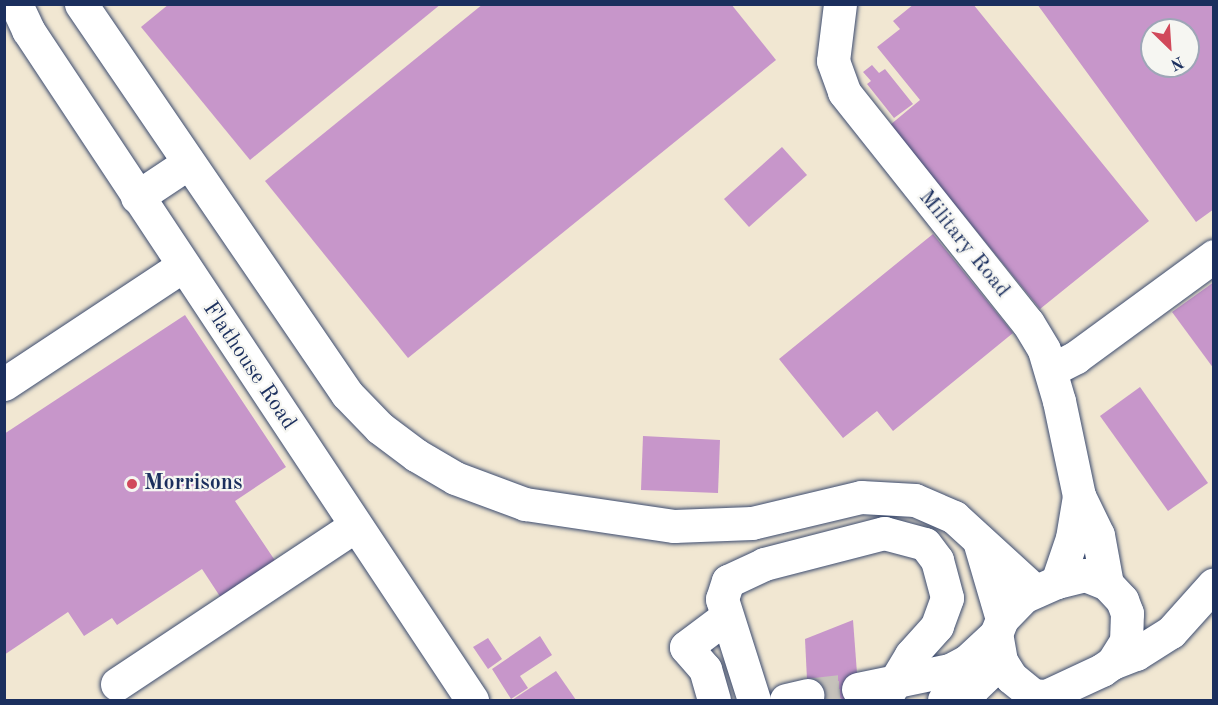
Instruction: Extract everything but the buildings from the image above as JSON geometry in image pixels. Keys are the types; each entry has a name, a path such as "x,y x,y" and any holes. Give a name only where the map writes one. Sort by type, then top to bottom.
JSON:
{"street":[{"path":"81,4 353,402 399,443 455,478 544,508 693,527 752,523 861,497 903,498 935,506 954,517 980,544 1046,586"},
{"name":"Military Road","path":"840,4 833,61 844,92 1028,323 1052,370 1078,496 1098,535 1107,584"},
{"name":"Flathouse Road","path":"16,16 472,700"},
{"path":"137,197 188,162"},
{"path":"1052,370 1076,357 1214,256"},
{"path":"4,384 182,266"},
{"name":"Military Road","path":"1046,586 1072,538 1078,496"},
{"path":"117,684 355,526"},
{"path":"754,700 726,617 722,599 725,585 737,575 764,564 875,534 895,534 925,544 937,560 947,598 944,613 879,691"},
{"path":"980,544 1000,638 1023,690 1041,698 1112,663 1136,654 1171,632 1203,594"},
{"path":"944,700 973,688 1000,638 1011,607 1046,586 1085,575 1107,584 1127,613 1126,641 1112,663"},
{"path":"1127,613 1165,612 1203,594"},
{"path":"714,700 705,669 686,647 726,617"},
{"path":"879,691 950,670 1000,638"}],"tunnel":[{"path":"807,695 858,689"}],"place":[{"name":"Morrisons","path":"132,484"}]}
